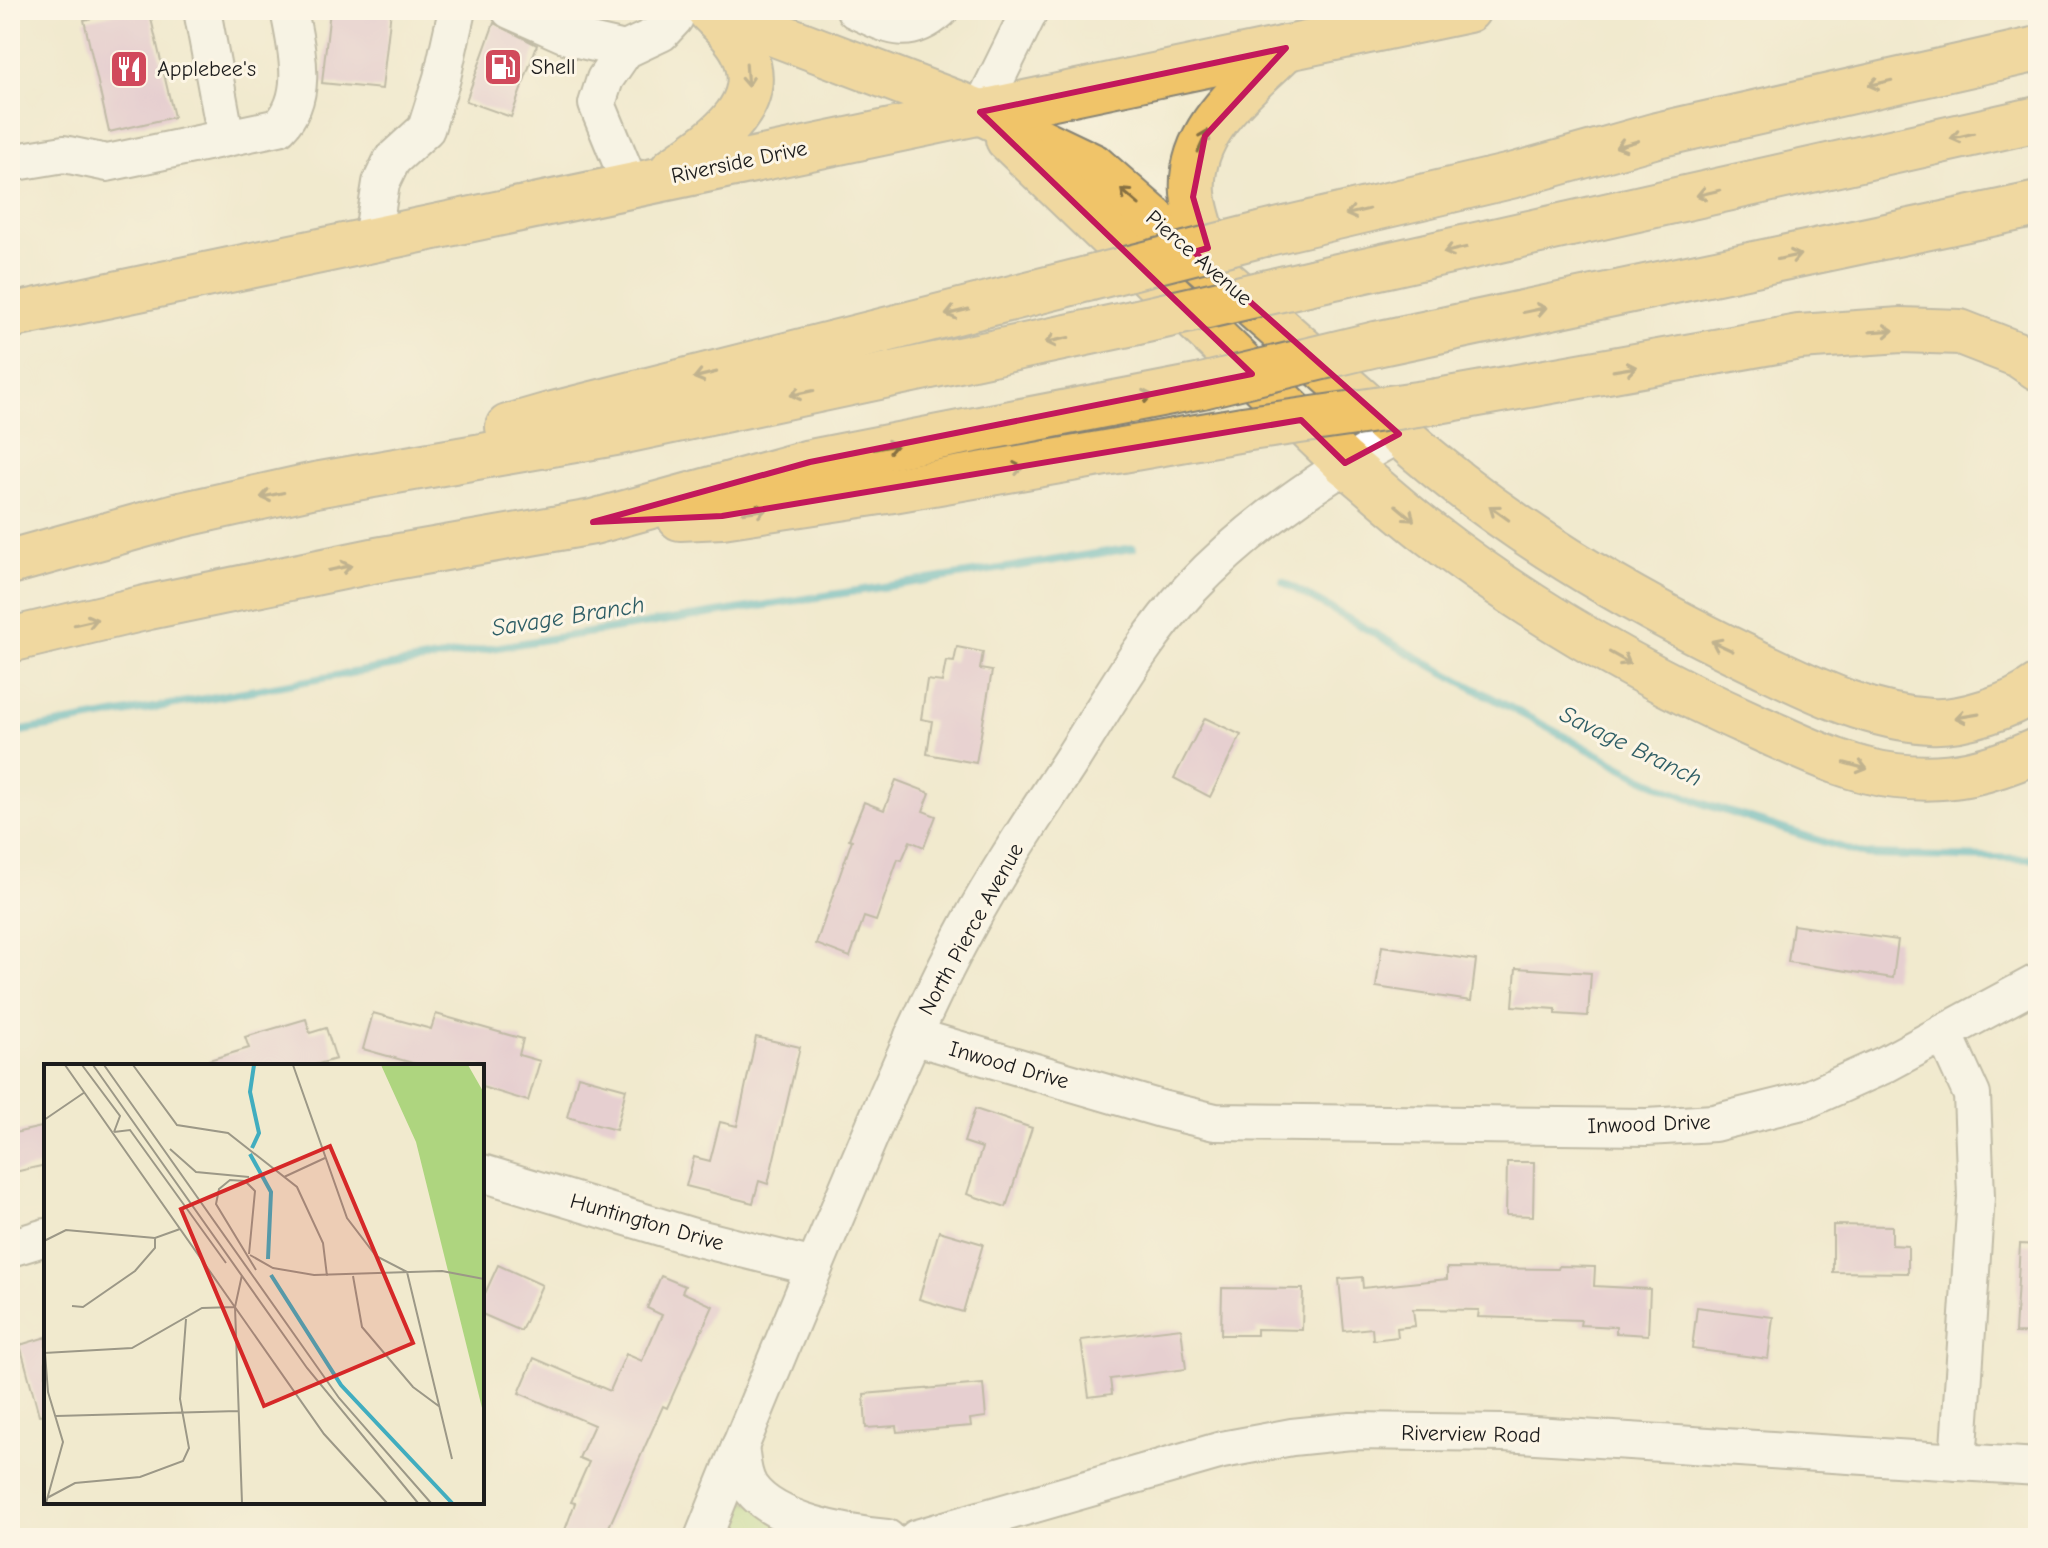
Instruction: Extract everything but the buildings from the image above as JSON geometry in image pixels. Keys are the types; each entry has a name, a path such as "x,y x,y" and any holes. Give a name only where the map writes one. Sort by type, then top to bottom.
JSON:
{"main road":[{"name":"Pierce Avenue","path":"710,10 980,112 1093,166 1399,434 1503,517 1598,579 1693,632 1867,711 1932,722 1986,713 2038,687"},
{"path":"644,181 727,129 739,113 747,94 749,74 744,54 734,36 710,10"},
{"name":"Riverside Drive","path":"10,316 1286,48 1444,12"},
{"path":"1215,270 1193,197 1198,150 1212,122 1286,48"},
{"path":"315,485 553,414 1264,234 1515,175 1657,135 2038,49"},
{"name":"Pierce Avenue","path":"980,112 1345,463 1430,534 1534,607 1669,685 1795,744 1852,766 1896,776 1962,776 1998,768 2038,750"},
{"path":"10,562 176,516 315,485 615,433 1133,323 2038,119"},
{"path":"10,640 149,607 362,563 593,522 810,462 1202,386 1376,344 2038,204"},
{"path":"593,522 737,514 1243,429 1438,401 1799,337 1901,330 1960,332 2019,355 2038,368"}],"street":[{"path":"202,10 226,138"},
{"path":"10,163 64,154 107,163 279,127 289,117 300,73 289,10"},
{"path":"372,239 381,183 392,160 426,129 442,78 457,10"},
{"path":"510,10 573,38 625,50"},
{"path":"644,181 597,104 605,79 625,50 661,33 675,18 677,10"},
{"path":"855,10 891,26 922,15"},
{"path":"980,112 1030,10"},
{"name":"North Pierce Avenue","path":"703,1538 913,1036 980,906 1155,629 1189,589 1232,547 1283,506 1345,463 1399,434"},
{"name":"Inwood Drive","path":"913,1036 1215,1122 1647,1127 1714,1123 1806,1100 1884,1065 2038,982"},
{"path":"1944,1033 1972,1095 1976,1197 1958,1462"},
{"name":"Huntington Drive","path":"484,1174 690,1236 814,1267"},
{"path":"10,1248 44,1238"},
{"name":"Riverview Road","path":"917,1538 1222,1450 1292,1437 1351,1431 1504,1433 2038,1467"},
{"path":"740,1446 743,1472 751,1489 770,1506 793,1517 828,1527 887,1538"}],"highlighted area":[{"path":"1286,48 1205,136 1193,197 1208,248 1194,252 1399,434 1345,463 1301,420 722,516 593,522 810,462 1252,374 980,112"}],"green space":[{"path":"737,1496 812,1538 721,1538"}],"waterway":[{"name":"Savage Branch","path":"10,733 516,644 1133,548"},
{"name":"Savage Branch","path":"1283,582 1646,780 1707,805 1865,855 2038,859"}],"place":[{"name":"Shell","path":"503,67"},
{"name":"Applebee's","path":"129,69"}]}
